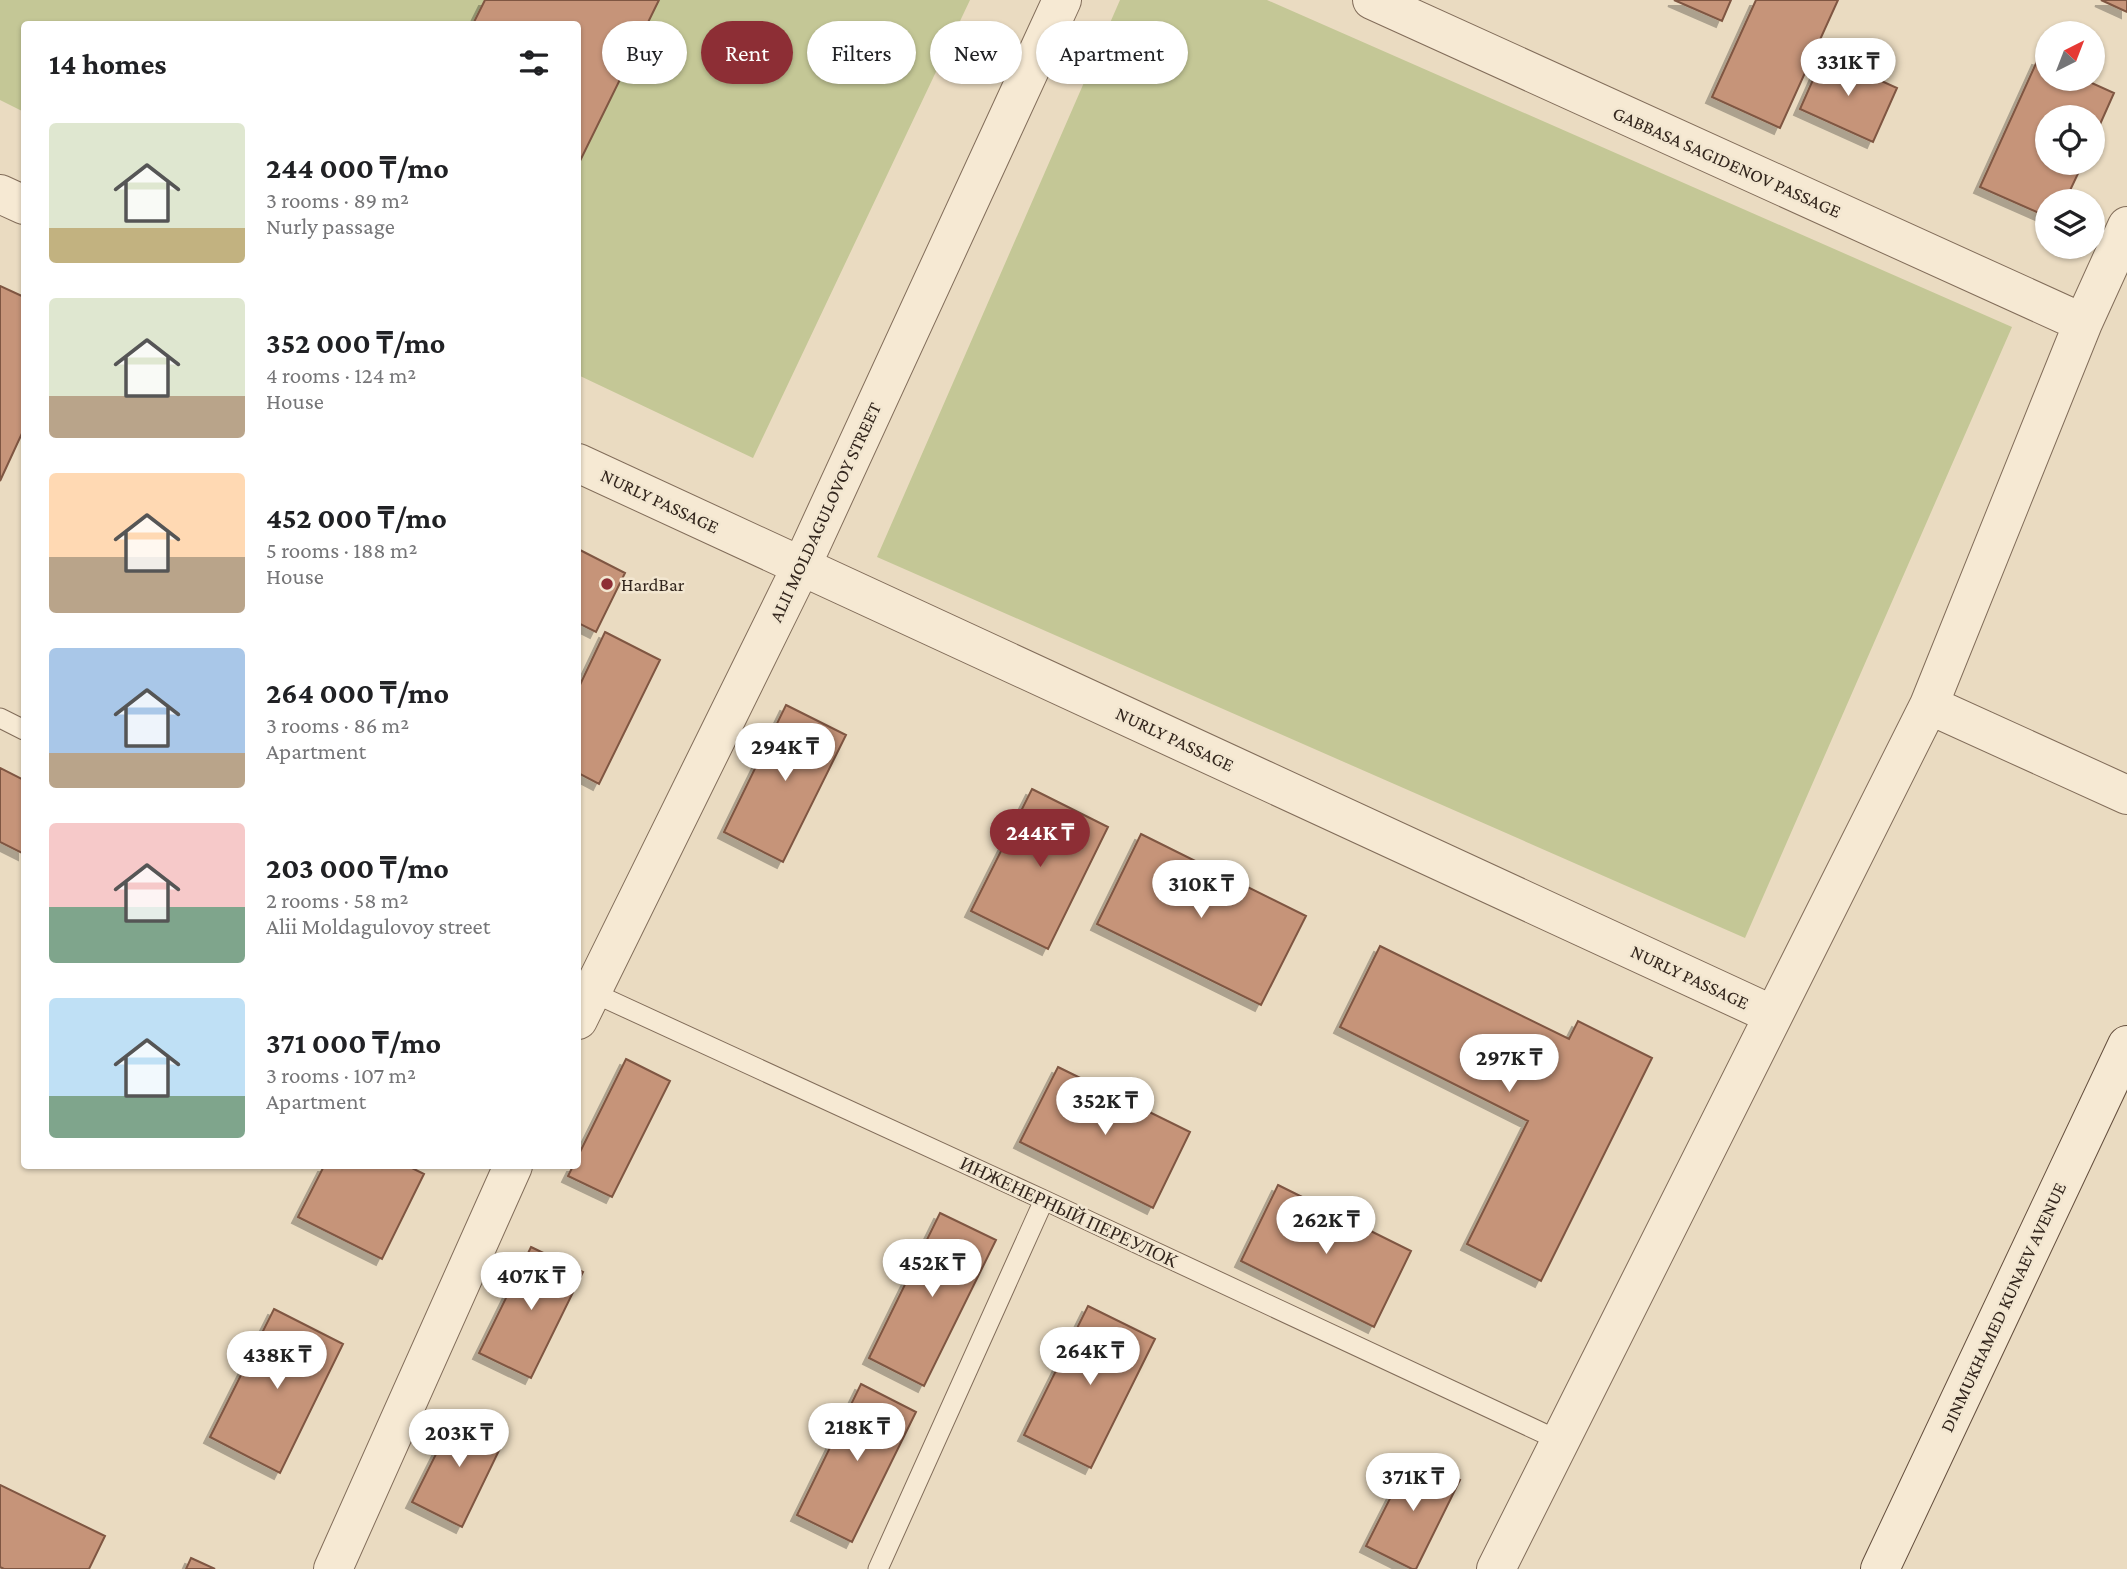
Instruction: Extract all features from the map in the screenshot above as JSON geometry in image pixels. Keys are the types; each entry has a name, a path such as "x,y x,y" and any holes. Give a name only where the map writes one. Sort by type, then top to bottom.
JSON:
{"street":[{"name":"ALII MOLDAGULOVOY STREET","path":"582,999 801,567 1062,0"},
{"name":"GABBASA SAGIDENOV PASSAGE","path":"1372,0 2083,323"},
{"path":"0,194 21,204"},
{"path":"1496,1569 1929,705 2083,323 2127,226"},
{"name":"NURLY PASSAGE","path":"581,464 1773,1015"},
{"path":"1929,705 2127,794"},
{"name":"DINMUKHAMED KUNAEV AVENUE","path":"1880,1569 2127,1045"},
{"path":"333,1569 512,1169"}],"lane":[{"path":"0,718 21,728"},
{"name":"ИНЖЕНЕРНЫЙ ПЕРЕУЛОК","path":"582,999 1044,1199 1560,1441"},
{"path":"878,1569 1044,1199"}],"green space":[{"path":"0,0 970,0 960,21 930,21 930,84 753,458 581,376 581,21 21,21 21,110 0,100"},
{"path":"1120,0 1267,0 2012,327 1745,938 877,557 1083,84 1188,84 1188,21 1111,21"}],"building":[{"path":"485,0 659,0 649,21 602,21 602,84 618,84 581,159 581,21 474,21"},
{"path":"1674,0 1731,0 1722,21"},
{"path":"1756,0 1838,0 1780,128 1712,97"},
{"path":"2101,0 2127,0 2127,12"},
{"path":"1824,55 1897,88 1873,142 1800,109"},
{"path":"2035,66 2035,91 2105,89 2114,93 2105,113 2105,105 2035,105 2035,175 2077,175 2071,189 2035,189 2035,211 1980,187"},
{"path":"0,286 21,296 21,436 0,481"},
{"path":"581,551 625,573 596,632 581,624"},
{"path":"605,632 660,660 599,784 581,775 581,683"},
{"path":"786,705 846,735 783,862 724,832"},
{"path":"0,768 21,778 21,852 0,842"},
{"path":"1032,789 1108,827 1048,949 971,911"},
{"path":"1141,834 1306,916 1261,1005 1097,924"},
{"path":"1380,946 1569,1039 1578,1021 1652,1058 1541,1281 1467,1244 1528,1121 1340,1027"},
{"path":"626,1059 670,1081 612,1197 568,1176 572,1169 581,1169 581,1150"},
{"path":"1058,1067 1190,1132 1153,1208 1020,1142"},
{"path":"322,1169 414,1169 424,1174 382,1259 298,1217"},
{"path":"1278,1185 1411,1251 1374,1327 1241,1261"},
{"path":"940,1213 996,1240 924,1386 869,1358"},
{"path":"531,1247 583,1272 531,1378 479,1353"},
{"path":"1088,1306 1155,1339 1091,1468 1024,1435"},
{"path":"274,1309 343,1344 280,1473 210,1437"},
{"path":"861,1384 916,1412 852,1542 797,1515"},
{"path":"457,1412 506,1436 462,1527 412,1502"},
{"path":"1412,1455 1460,1480 1416,1569 1366,1546"},
{"path":"0,1485 105,1536 89,1569 0,1567"},
{"path":"191,1558 215,1569 186,1569"}],"place":[{"name":"HardBar","path":"607,584"}]}
